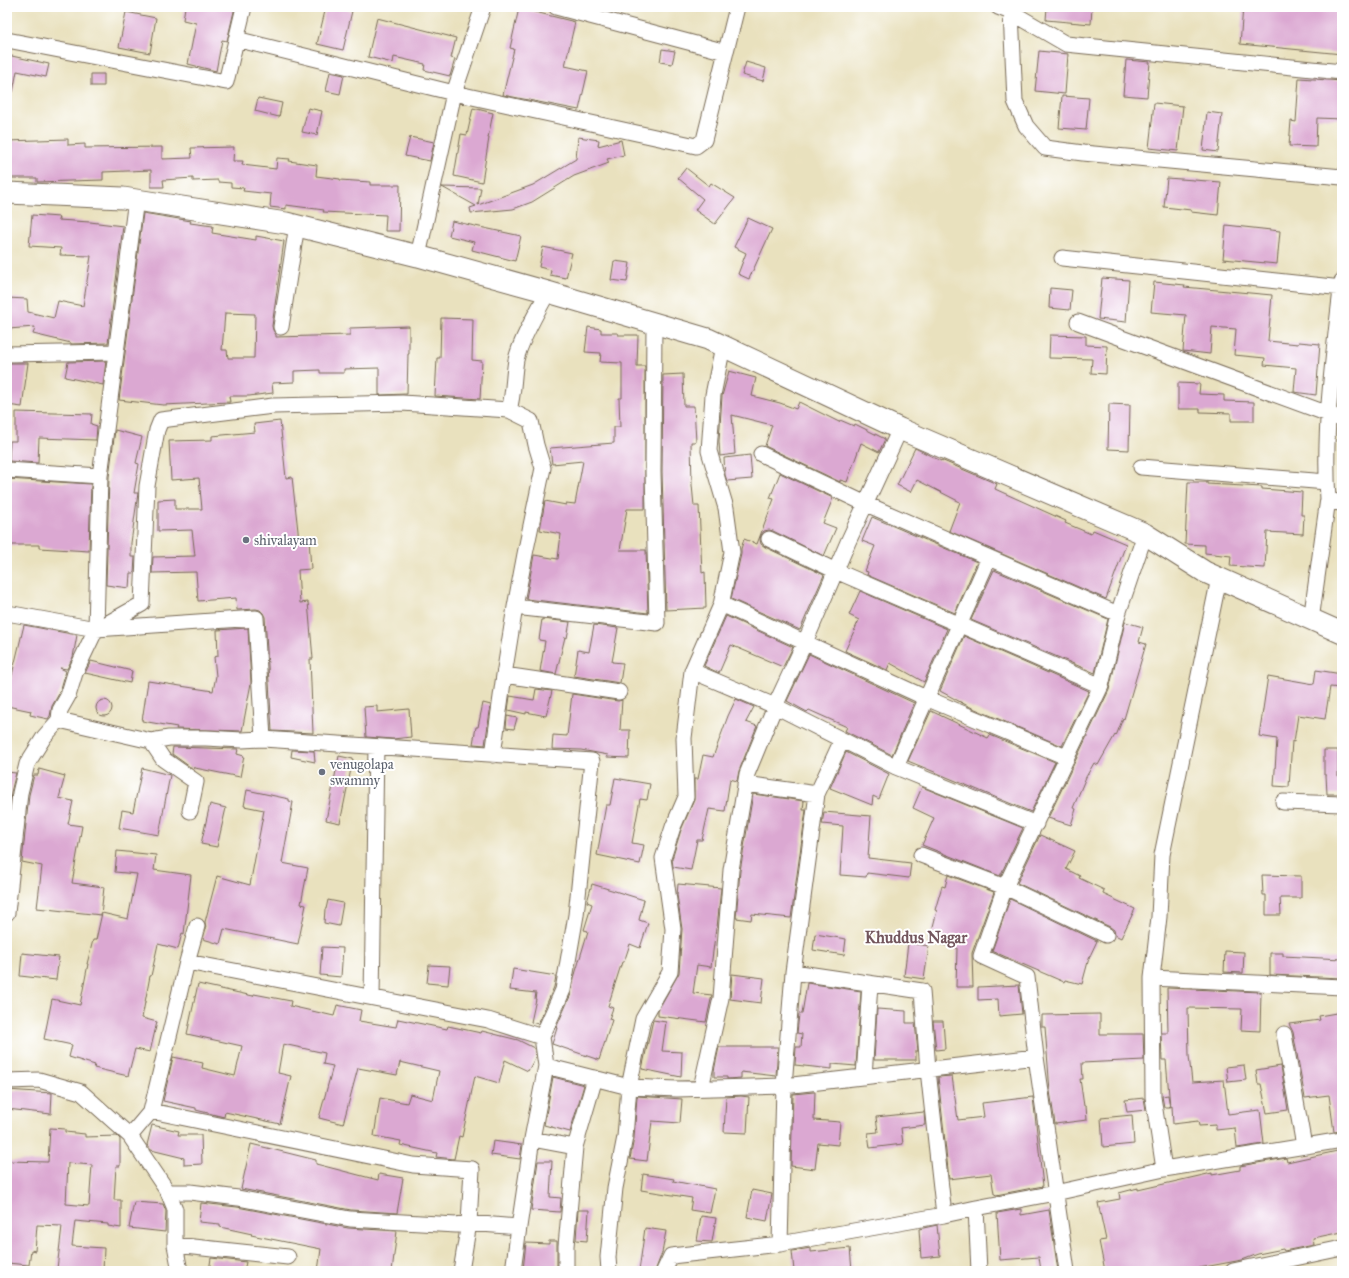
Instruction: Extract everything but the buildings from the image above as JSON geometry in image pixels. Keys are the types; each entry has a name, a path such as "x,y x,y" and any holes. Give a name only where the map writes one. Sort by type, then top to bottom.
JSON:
{"main road":[{"path":"7,193 136,199 297,226 418,256 708,339 900,429 1145,534 1206,572 1342,633"}],"street":[{"path":"7,40 226,82 244,7"},
{"path":"418,256 454,94 483,7"},
{"path":"556,7 726,52"},
{"path":"236,39 454,94 696,146 704,140 737,7"},
{"path":"1004,10 1066,44 1342,72"},
{"path":"1004,10 1014,101 1026,126 1045,148 1083,153 1342,177"},
{"path":"7,913 20,793 27,764 44,737 59,720 60,710 68,696 75,673 96,629 100,476 136,199"},
{"path":"281,327 297,226"},
{"path":"1062,258 1342,285 1335,416 1327,482 1328,499 1311,620"},
{"path":"509,410 513,398 516,359 548,292"},
{"path":"1078,322 1335,416"},
{"path":"515,608 657,623 653,472 654,323"},
{"path":"609,1271 608,1257 615,1188 625,1138 629,1087 643,1019 670,972 673,929 663,858 673,827 686,797 684,738 692,671 721,604 732,552 726,508 709,451 713,395 723,346"},
{"path":"7,354 115,352"},
{"path":"96,629 142,604 147,486 157,430 161,420 273,406 402,403 509,410 531,421 543,468 515,608 493,755"},
{"path":"700,1088 720,998 731,870 747,774 775,706 900,429"},
{"path":"761,454 866,504 1118,614"},
{"path":"1140,466 1327,482"},
{"path":"7,470 100,476"},
{"path":"1328,499 1342,504"},
{"path":"1067,1271 1036,1057 1027,977 981,956 1005,887 1101,686 1118,614 1145,534"},
{"path":"769,540 960,626 1101,686"},
{"path":"896,767 989,558"},
{"path":"1164,1169 1153,1097 1152,978 1159,917 1162,855 1219,578"},
{"path":"721,604 926,698 1066,757"},
{"path":"7,613 96,629 256,618 263,739"},
{"path":"692,671 775,706 896,767 1036,824"},
{"path":"504,674 619,692"},
{"path":"59,720 151,741 169,738 242,740 263,739 592,762 576,915 563,990 542,1037 546,1066 532,1139 513,1271"},
{"path":"780,1244 784,1086 793,972 817,794 842,740"},
{"path":"151,741 163,759 181,770 196,782 190,811"},
{"path":"372,997 376,747"},
{"path":"745,784 817,794"},
{"path":"1283,802 1342,804"},
{"path":"921,855 1005,887 1106,935"},
{"path":"130,1136 152,1111 187,962 197,926"},
{"path":"187,962 488,1020 542,1037"},
{"path":"793,972 922,991 928,1070 944,1215"},
{"path":"1152,978 1342,987"},
{"path":"864,1077 870,984"},
{"path":"1284,1034 1304,1146"},
{"path":"546,1066 629,1087 677,1089 784,1086 1036,1057"},
{"path":"566,1271 566,1246 575,1147 595,1078"},
{"path":"7,1081 39,1080 81,1092 130,1136 168,1192 175,1209 175,1245 180,1271"},
{"path":"152,1111 413,1166 472,1169 469,1223 462,1271"},
{"path":"532,1139 575,1147"},
{"path":"664,1271 671,1256 780,1244 944,1215 1164,1169 1342,1140"},
{"path":"168,1192 190,1192 238,1198 350,1219 456,1225 469,1223 519,1227"},
{"path":"976,1208 979,1271"},
{"path":"175,1245 288,1257"},
{"path":"1233,1271 1342,1248"}],"place":[{"name":"shivalayam","path":"246,540"},
{"name":"venugolapa swammy","path":"322,772"}],"district":[{"name":"Khuddus Nagar","path":"916,937"}]}
